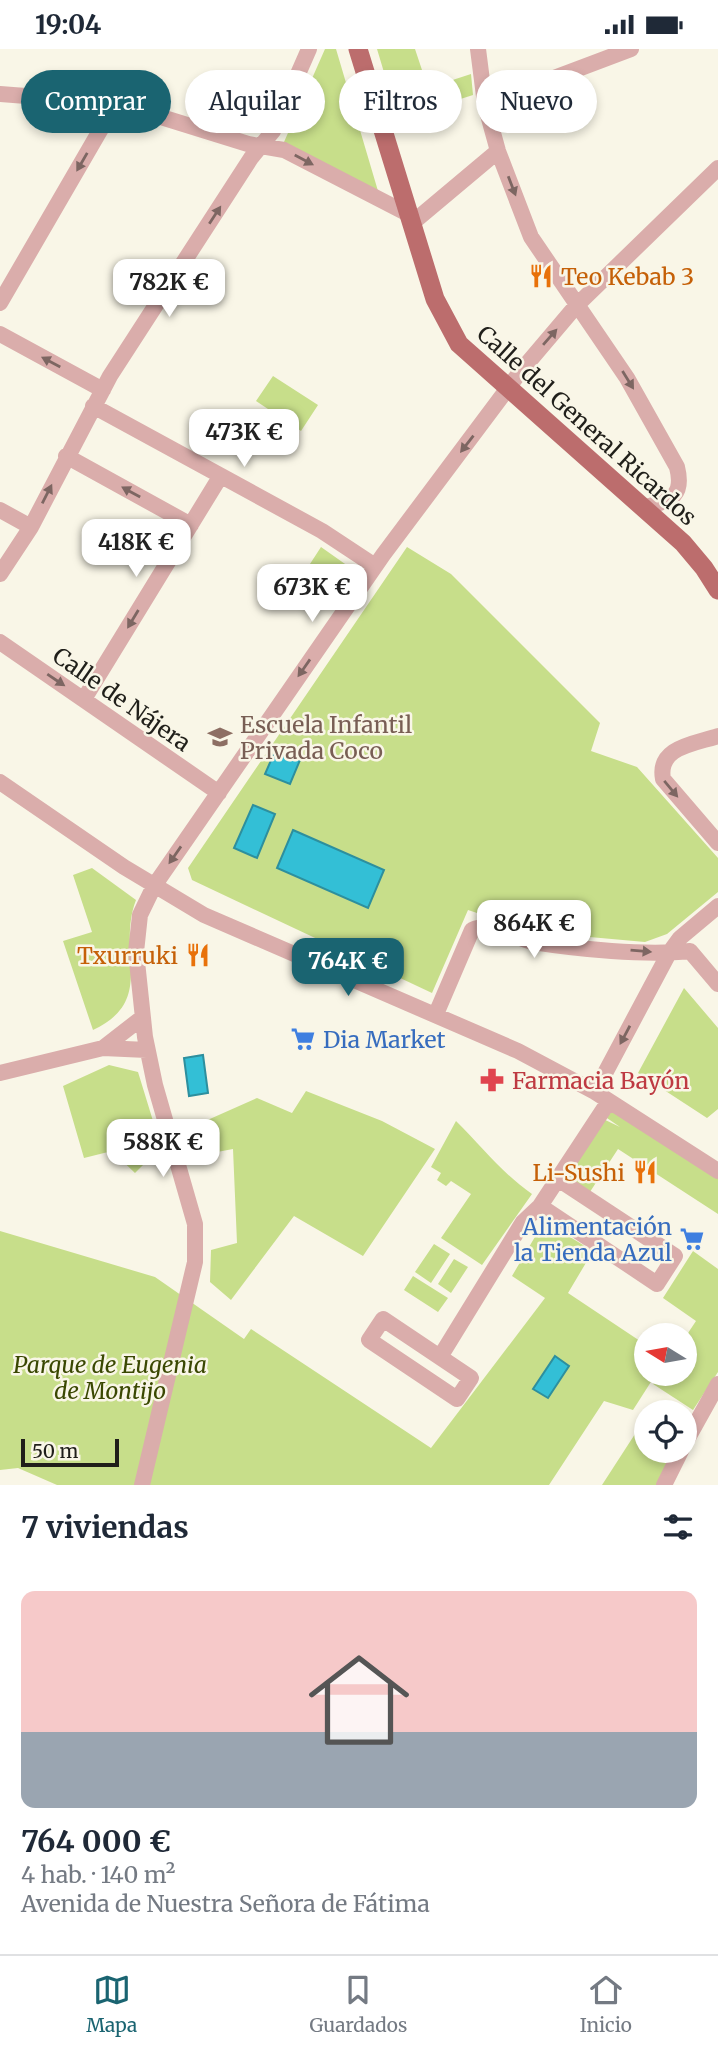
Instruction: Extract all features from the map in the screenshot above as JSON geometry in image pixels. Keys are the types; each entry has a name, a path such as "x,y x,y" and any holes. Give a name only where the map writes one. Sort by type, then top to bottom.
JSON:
{"main road":[{"name":"Calle del General Ricardos","path":"358,49 435,299 458,344 683,543 718,590"}],"street":[{"path":"0,574 30,527 93,406 251,158 264,145 309,49"},
{"path":"478,49 481,70"},
{"path":"575,70 631,49"},
{"path":"0,94 21,96"},
{"path":"171,120 248,144 284,150 410,219 498,151"},
{"path":"0,303 99,133"},
{"path":"493,133 531,237 627,378 677,467 681,479 678,492 670,500 643,508"},
{"path":"142,1485 195,1262 195,1224 148,1050 136,952 141,915 154,886 375,566 520,372 576,306 718,167"},
{"path":"0,334 103,390"},
{"path":"93,406 322,531 375,566"},
{"path":"66,456 191,525"},
{"path":"84,699 220,477"},
{"path":"0,510 30,527"},
{"name":"Calle de Nájera","path":"0,642 219,793"},
{"path":"718,736 672,751 662,763 663,779 718,843"},
{"path":"1,783 154,886 204,915 518,1051 595,1092 715,1163"},
{"path":"595,1092 669,953 680,939 718,906"},
{"path":"436,1014 472,930 480,926 489,926 531,941 669,953 690,951 718,984"},
{"path":"103,1048 143,1017"},
{"path":"0,1073 103,1048 148,1050"},
{"path":"440,1357 523,1222 540,1206 609,1101"},
{"path":"540,1206 657,1284 675,1257 558,1179"},
{"path":"383,1319 440,1357 471,1378 457,1399 369,1340 383,1319"},
{"path":"697,1422 718,1384"},
{"path":"664,1485 675,1463"}],"green space":[{"path":"325,49 336,49 342,70 339,70 339,133 361,133 378,191 284,142 288,133 325,133 325,70 316,70"},
{"path":"377,49 415,49 422,70 383,70"},
{"path":"471,74 473,95 462,99 462,77"},
{"path":"273,376 318,405 301,431 256,401"},
{"path":"321,547 355,571 343,589 308,567"},
{"path":"407,547 451,574 600,723 591,751 637,767 718,858 718,892 667,934 645,942 534,932 468,910 432,993 192,880 188,868"},
{"path":"92,868 136,900 131,919 129,989 124,1004 112,1018 93,1030 63,941 92,932 73,875"},
{"path":"684,988 718,1028 718,1109 707,1118 638,1073"},
{"path":"109,1065 138,1072 161,1147 135,1173 112,1151 84,1158 63,1086"},
{"path":"306,1091 382,1121 435,1149 363,1256 294,1216 231,1300 210,1282 211,1250 237,1243 233,1149 196,1156 194,1126 257,1098 292,1113"},
{"path":"612,1110 718,1178 718,1214 618,1149 586,1198 558,1179 599,1117 620,1127 604,1116"},
{"path":"456,1121 502,1169 532,1194 482,1265 441,1238 471,1194 451,1181 446,1186 437,1180 441,1173 431,1167"},
{"name":"Parque de Eugenia de Montijo","path":"547,1223 593,1251 568,1293 634,1337 634,1386 648,1386 639,1400 634,1400 633,1410 604,1401 549,1485 57,1485 18,1468 0,1470 0,1231 155,1277 244,1339 251,1329 431,1448 545,1298 512,1276 539,1230"},
{"path":"434,1244 450,1254 431,1283 415,1272"},
{"path":"693,1251 718,1269 718,1372 697,1404 697,1400 678,1400 656,1386 697,1386 697,1323 663,1298"},
{"path":"454,1259 468,1267 451,1293 438,1284"},
{"path":"413,1276 448,1298 438,1312 404,1290"},
{"path":"634,1436 634,1463 675,1463 663,1485 602,1485"}],"water":[{"path":"276,749 300,760 290,784 265,774"},
{"path":"253,805 275,814 257,858 234,848"},
{"path":"293,830 384,870 368,908 277,868"},
{"path":"203,1055 208,1093 189,1096 184,1058"},
{"path":"555,1356 569,1366 548,1398 533,1389"}],"place":[{"name":"Teo Kebab 3","path":"541,276"},
{"name":"Escuela Infantil Privada Coco","path":"220,737"},
{"name":"Txurruki","path":"198,955"},
{"name":"Dia Market","path":"303,1039"},
{"name":"Farmacia Bayón","path":"492,1080"},
{"name":"Li-Sushi","path":"645,1172"},
{"name":"Alimentación la Tienda Azul","path":"692,1239"}]}
